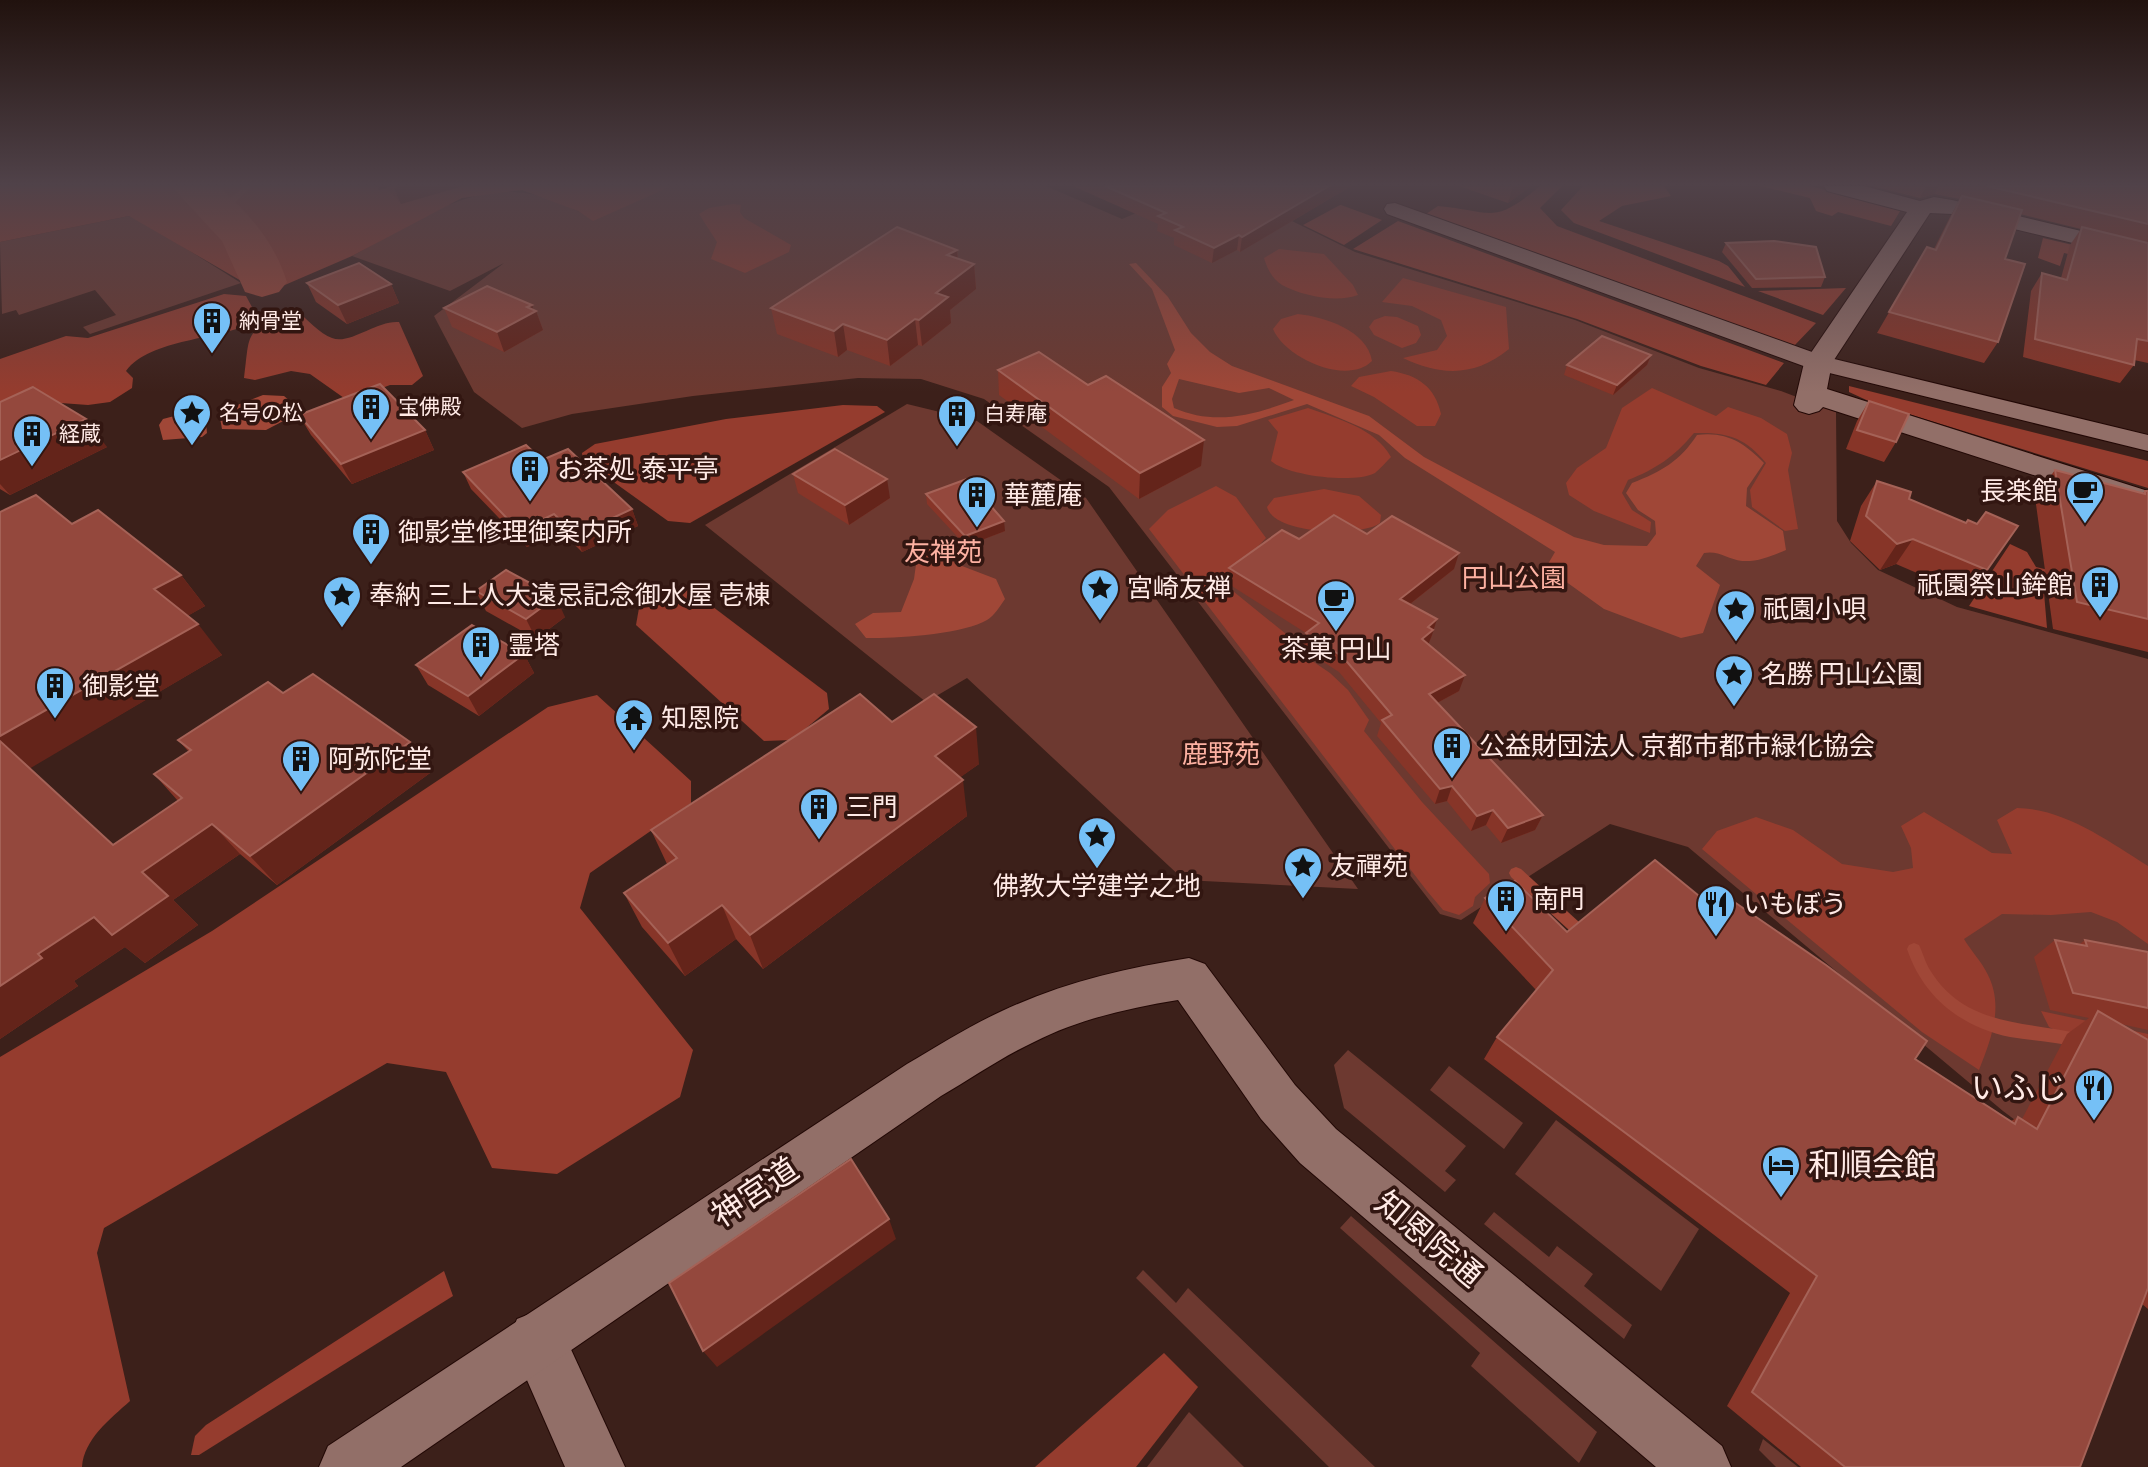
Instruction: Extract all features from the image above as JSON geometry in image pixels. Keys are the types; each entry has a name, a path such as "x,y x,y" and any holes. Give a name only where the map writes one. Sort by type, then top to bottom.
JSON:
{"street":[{"path":"1520,254 1818,363 2148,443"},
{"path":"1890,254 1818,363 1811,400 2148,502"},
{"name":"神宮道","path":"349,1467 843,1132 1017,1027 1102,996 1189,978"},
{"name":"知恩院通","path":"1189,978 1255,1073 1303,1132 1701,1467"},
{"path":"537,1339 595,1467"}],"green space":[{"path":"0,254 195,254 241,283 90,334 83,327 116,315 95,290 19,315 16,310 2,314"},
{"name":"円山公園","path":"1363,254 1575,320 1699,368 1781,391 1836,412 1837,521 1851,543 1878,570 1957,607 2148,659 2148,1220 2003,1111 1688,847 1610,824 1461,920 1440,914 1109,487 984,399 921,379 858,378 693,396 572,414 522,428 474,392 434,316 504,263 450,291 352,256"},
{"name":"友禅苑","path":"907,404 977,421 1086,498 1358,889 1184,880 967,678 926,702 705,525"},
{"path":"1348,1050 1466,1146 1445,1171 1456,1180 1445,1192 1344,1108 1334,1065"},
{"path":"1449,1066 1523,1123 1504,1149 1430,1090"},
{"path":"1556,1120 1699,1229 1661,1291 1515,1174"},
{"path":"1494,1212 1549,1257 1557,1246 1593,1274 1584,1286 1632,1325 1624,1339 1484,1224"},
{"path":"1351,1216 1597,1432 1579,1463 1471,1366 1480,1353 1340,1228"},
{"path":"1143,1270 1176,1303 1188,1288 1375,1467 1329,1467 1136,1278"},
{"path":"1189,1412 1244,1467 1147,1467"},
{"path":"1763,1439 1798,1467 1776,1467 1759,1450"}],"shaded area":[{"path":"196,254 355,254 352,256 264,294"},
{"path":"713,254 784,254 745,273 711,259"},
{"path":"1270,254 1324,254 1353,285 1358,295 1320,297 1282,285 1270,273 1264,258"},
{"path":"1370,254 1489,254 1784,363 1766,385 1701,366 1577,319"},
{"path":"1539,254 1633,254 1816,323 1794,346"},
{"path":"1658,254 1699,254 1719,261 1728,266 1745,287"},
{"path":"2039,254 2064,254 2060,266 2038,258"},
{"path":"2070,254 2113,254 2145,262 2144,272"},
{"path":"1136,263 1168,297 1191,333 1210,352 1232,366 1369,416 1424,457 1574,537 1604,545 1647,546 1656,534 1655,521 1638,510 1626,493 1632,483 1669,465 1697,435 1717,435 1734,440 1764,463 1747,488 1746,506 1783,531 1786,550 1748,561 1704,553 1696,566 1720,585 1703,633 1681,638 1604,609 1558,576 1548,564 1555,552 1405,458 1379,435 1307,404 1237,426 1217,427 1173,416 1162,407 1162,387 1171,373 1167,364 1175,350 1152,289 1129,264","holes":["1179,379 1239,393 1269,388 1294,400 1249,414 1219,417 1174,408 1172,399"]},
{"path":"1403,278 1506,307 1509,349 1483,365 1457,371 1431,368 1403,358 1437,350 1447,336 1441,320 1412,306 1382,302"},
{"path":"1846,288 1823,315 1758,291"},
{"path":"224,294 246,296 259,320 244,327 170,345 138,360 126,371 133,378 132,388 110,402 88,405 47,402 0,423 0,359 66,336 88,338"},
{"path":"289,311 297,311 323,333 339,339 391,322 399,322 423,376 412,385 390,385 356,398 344,398 310,374 291,371 255,380 244,378 252,335 264,324"},
{"path":"1298,314 1332,322 1353,333 1362,341 1372,361 1361,368 1348,371 1333,370 1290,350 1273,329 1281,319"},
{"path":"1385,316 1397,317 1418,326 1421,335 1416,343 1402,348 1374,335 1369,327 1374,320"},
{"path":"1391,371 1417,379 1430,390 1441,414 1435,426 1417,426 1374,397 1351,386 1359,377"},
{"path":"1849,386 2148,461 2148,488 1873,403 1849,392"},
{"path":"1652,388 1716,416 1728,407 1761,418 1787,434 1792,453 1788,470 1798,529 1785,531 1752,507 1750,490 1766,463 1751,447 1726,435 1694,433 1664,461 1628,480 1622,493 1632,510 1651,522 1650,533 1594,511 1569,495 1566,483 1577,468 1606,448 1622,408"},
{"path":"263,395 284,396 295,405 291,417 266,430 222,429 219,412"},
{"path":"843,405 877,406 885,412 690,523 668,521 583,460 582,453 595,444 726,419"},
{"path":"1308,408 1366,432 1384,447 1391,457 1375,473 1352,478 1322,477 1279,466 1271,461 1278,432 1268,420"},
{"path":"197,410 205,413 207,433 202,437 163,440 159,425 163,419"},
{"path":"1216,486 1236,497 1266,538 1223,583 1286,634 1293,648 1330,673 1348,690 1369,720 1364,731 1422,802 1489,874 1490,883 1475,897 1473,906 1459,915 1443,910 1427,891 1149,529 1168,510"},
{"path":"1324,489 1359,496 1381,515 1380,523 1356,530 1319,531 1285,523 1273,516 1267,507 1274,498"},
{"path":"2010,544 2027,552 2036,567 2102,583 2148,606 2043,581 2047,628 1969,606"},
{"path":"935,546 962,566 996,579 1005,599 997,611 987,620 962,629 893,638 866,638 855,624 873,613 901,612 914,579 918,550"},
{"path":"688,588 827,693 829,709 792,740 764,741 636,625 639,608 671,590"},
{"path":"597,695 691,781 691,803 590,873 580,908 693,1050 680,1097 557,1174 492,1168 446,1072 387,1063 104,1228 97,1253 130,1401 93,1439 82,1467 0,1467 0,1057 212,931 548,707"},
{"path":"2017,808 2069,820 2148,866 2148,944 2117,922 2091,912 2051,915 2002,914 1964,939 1986,970 1995,999 1994,1023 1979,1070 1922,1032 1702,849 1717,831 1756,817 1793,830 1842,864 1893,872 1913,868 1911,848 1901,826 1924,812 1992,853 2012,854 1997,820"},
{"path":"2041,1011 2148,1034 2148,1078 2049,1027"},
{"path":"444,1271 453,1296 199,1455 191,1455 195,1436 206,1425"},
{"path":"1164,1353 1198,1387 1136,1467 1035,1467"}],"building":[{"path":"854,254 948,254 974,264 936,293 948,297 887,340 843,324 834,331 771,308"},
{"path":"1736,254 1818,254 1825,277 1756,279"},
{"path":"1923,254 2007,254 2005,259 2025,264 1998,342 1889,312"},
{"path":"2074,254 2148,254 2148,341 2137,339 2134,365 2035,339 2042,273 2067,280"},
{"path":"359,263 391,284 338,305 307,283"},
{"path":"487,286 532,305 527,307 536,311 497,332 444,308"},
{"path":"1602,336 1651,355 1617,385 1567,365"},
{"path":"1039,352 1088,385 1106,376 1204,440 1140,473 998,370"},
{"path":"380,384 425,430 341,464 299,415"},
{"path":"33,387 86,419 0,460 0,402"},
{"path":"1869,401 1909,414 1896,442 1857,430"},
{"path":"526,445 542,460 568,449 632,509 576,535 554,514 519,531 463,472"},
{"path":"835,449 887,479 845,505 793,474"},
{"path":"2055,470 2145,494 2145,491 2148,491 2148,619 2077,602"},
{"path":"967,479 1004,521 965,536 926,494"},
{"path":"1877,481 1911,492 1909,499 1966,523 1968,520 1977,524 1986,512 2018,526 1987,570 1913,539 1897,544 1866,516"},
{"name":"御影堂","path":"36,495 72,524 98,510 181,575 154,589 198,624 0,736 0,512"},
{"path":"1334,515 1367,534 1392,516 1459,553 1400,599 1437,619 1428,627 1433,630 1422,639 1465,675 1429,694 1543,815 1508,828 1493,810 1477,816 1452,786 1440,789 1382,720 1392,715 1343,657 1306,633 1319,623 1229,568 1282,530 1299,539"},
{"path":"506,570 556,597 526,619 476,591"},
{"path":"472,625 524,654 468,696 416,665"},
{"path":"313,674 410,742 250,856 212,824 142,872 168,896 112,935 94,917 38,954 42,958 0,986 0,741 113,845 182,798 154,774 191,750 178,740 268,682 283,693"},
{"name":"三門","path":"860,694 892,722 934,694 976,727 935,756 963,780 750,935 722,905 668,943 624,893 677,858 651,830"},
{"path":"1655,860 1715,909 1727,897 1826,965 1927,1041 1915,1059 2015,1124 2018,1117 2037,1129 2098,1011 2148,1040 2148,1288 2080,1467 1845,1467 1752,1392 1817,1276 1497,1037 1553,970 1485,898 1515,881 1567,932"},
{"path":"2055,940 2087,946 2085,940 2148,952 2148,1008 2073,993"},
{"path":"851,1159 889,1219 703,1351 669,1283"}],"waterway":[{"path":"253,254 262,282"},
{"path":"1516,873 1586,937"},
{"path":"1914,949 1926,977 1936,989 1947,1000 1973,1017 2002,1028 2081,1041"}],"place":[{"name":"納骨堂","path":"212,355"},
{"name":"宝佛殿","path":"371,441"},
{"name":"名号の松","path":"192,447"},
{"name":"白寿庵","path":"957,448"},
{"name":"経蔵","path":"32,468"},
{"name":"お茶処 泰平亭","path":"530,503"},
{"name":"長楽館","path":"2085,525"},
{"name":"華麓庵","path":"977,529"},
{"name":"御影堂修理御案内所","path":"371,566"},
{"name":"祇園祭山鉾館","path":"2100,619"},
{"name":"宮崎友禅","path":"1100,622"},
{"name":"奉納 三上人大遠忌記念御水屋 壱棟","path":"342,629"},
{"name":"茶菓 円山","path":"1336,633"},
{"name":"祇園小唄","path":"1736,643"},
{"name":"霊塔","path":"481,679"},
{"name":"名勝 円山公園","path":"1734,708"},
{"name":"御影堂","path":"55,720"},
{"name":"知恩院","path":"634,752"},
{"name":"公益財団法人 京都市都市緑化協会","path":"1452,780"},
{"name":"阿弥陀堂","path":"301,793"},
{"name":"三門","path":"819,841"},
{"name":"佛教大学建学之地","path":"1097,870"},
{"name":"友禪苑","path":"1303,900"},
{"name":"南門","path":"1506,933"},
{"name":"いもぼう","path":"1716,938"},
{"name":"いふじ","path":"2094,1122"},
{"name":"和順会館","path":"1781,1199"}],"park label":[{"name":"鹿野苑","path":"1221,754"}]}
